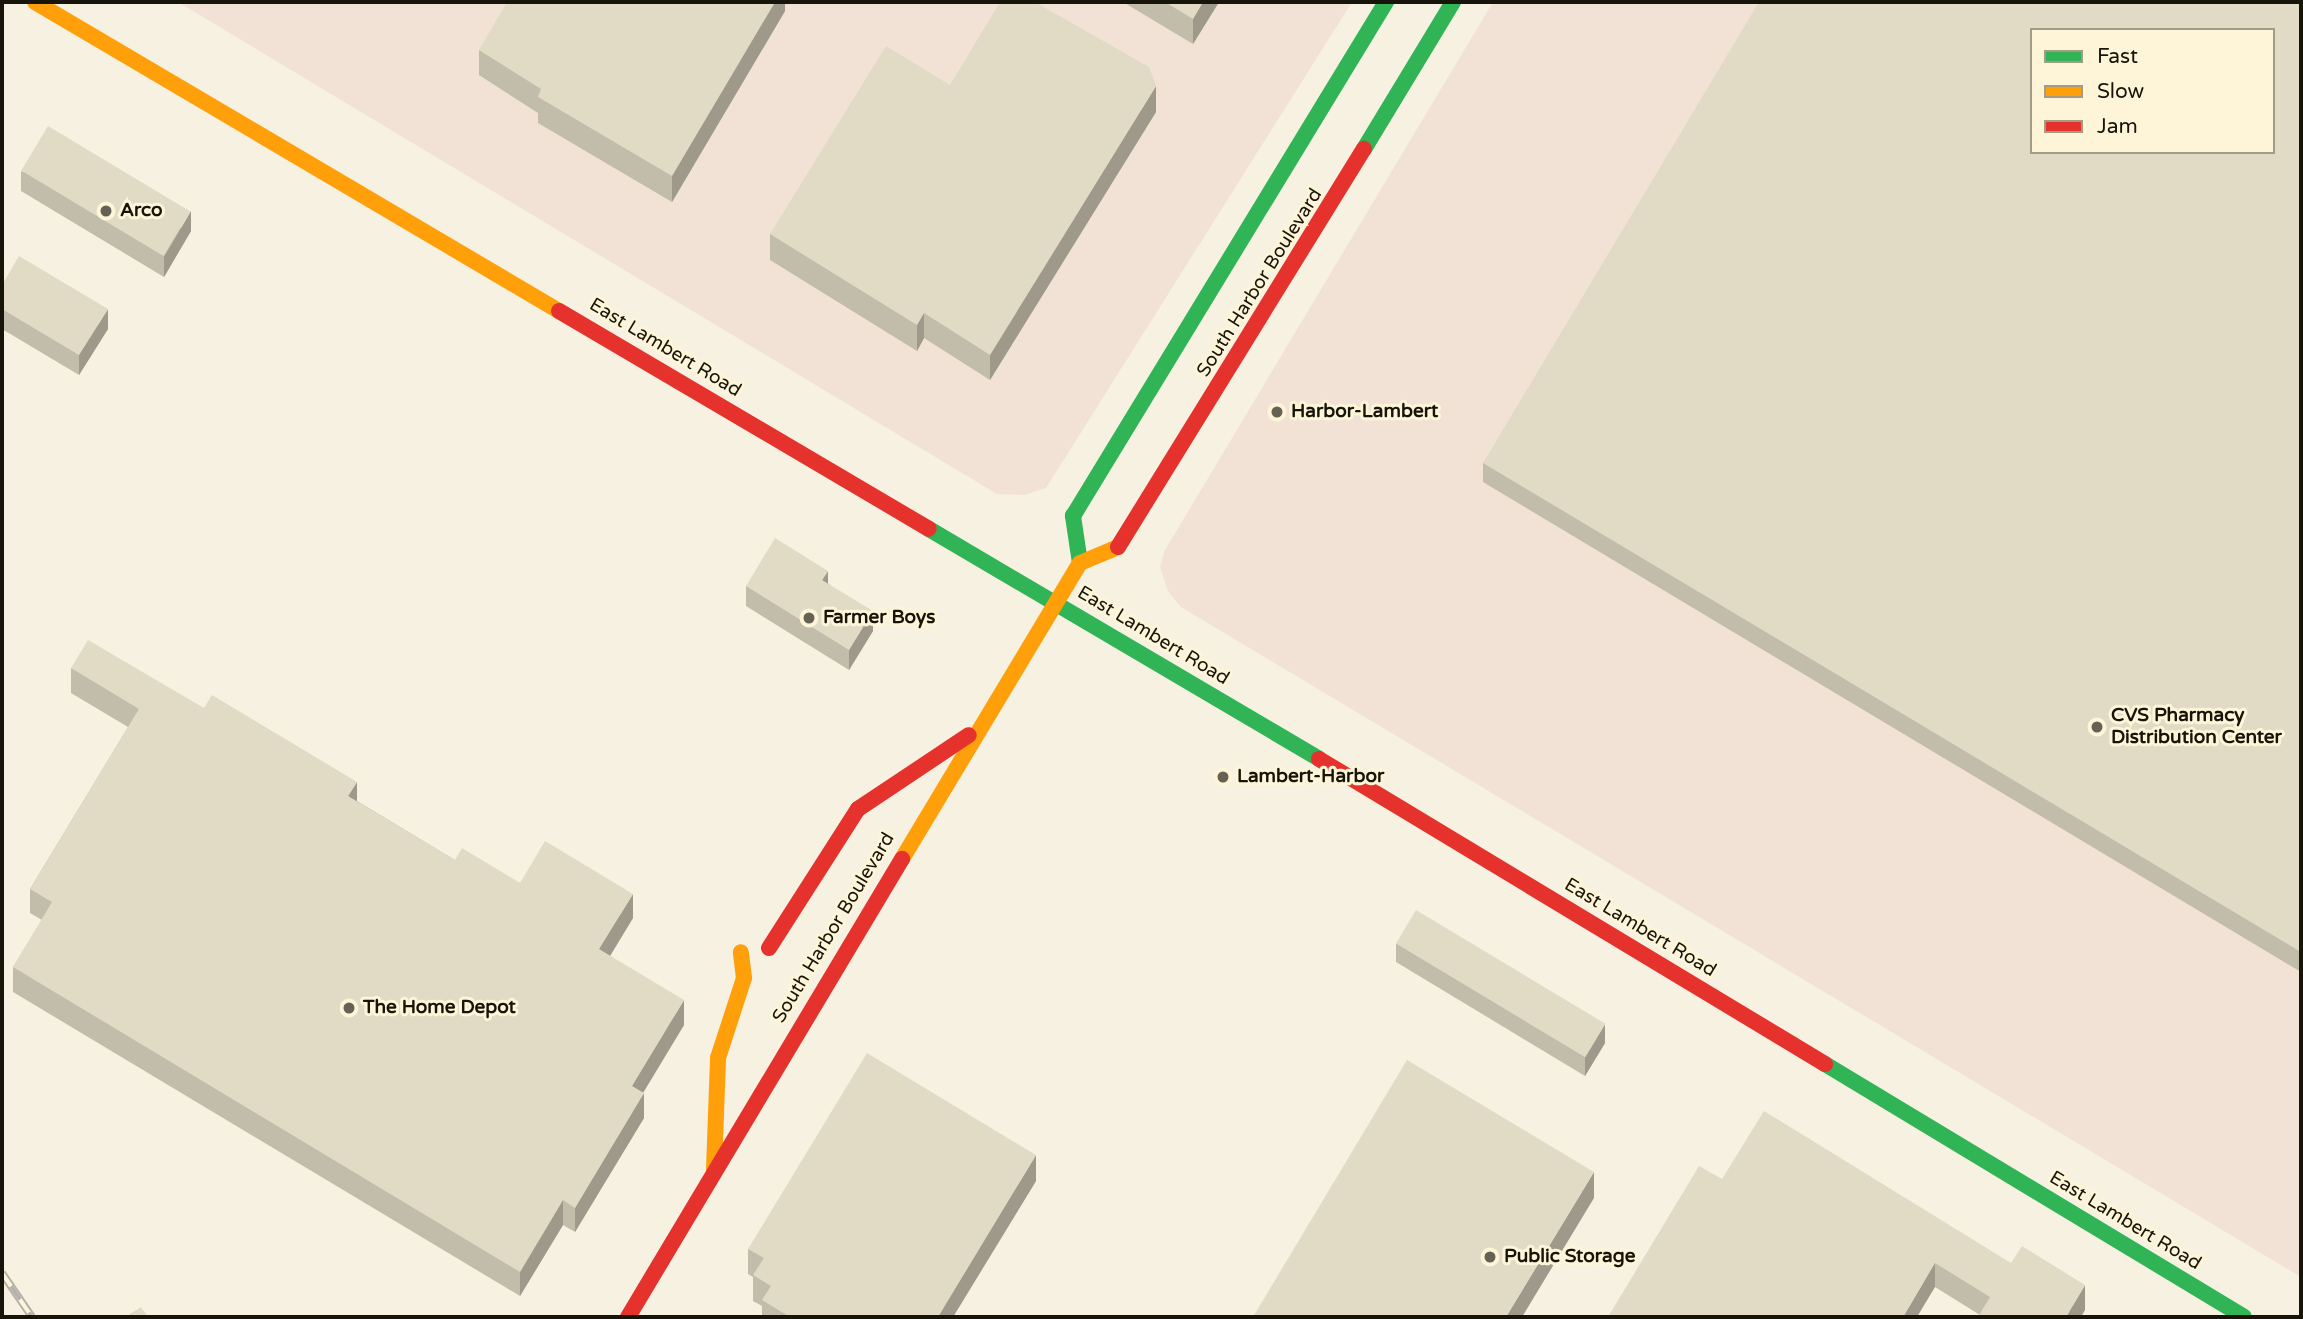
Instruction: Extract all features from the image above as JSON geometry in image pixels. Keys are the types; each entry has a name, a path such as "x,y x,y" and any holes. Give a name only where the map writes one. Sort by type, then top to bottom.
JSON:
{"main road":[{"name":"East Lambert Road","path":"35,2 1057,603 2244,1317"},
{"name":"South Harbor Boulevard","path":"1080,563 1073,516 1386,2"},
{"name":"South Harbor Boulevard","path":"628,1317 1080,563 1122,545 1454,2"},
{"path":"769,948 858,809 980,728"},
{"path":"713,1173 718,1058 741,991 741,952"}],"shaded area":[{"path":"178,2 1352,2 1046,488 1024,495 997,494"},
{"path":"1493,2 2301,2 2301,1277 1181,607 1168,591 1160,567 1165,550"}],"building":[{"path":"507,2 775,2 672,176 538,97 541,89 479,50"},
{"path":"1000,2 1035,2 1149,67 1156,86 990,355 924,313 917,325 770,234 886,46 950,85"},
{"path":"1165,2 1203,2 1193,19"},
{"name":"CVS Pharmacy Distribution Center","path":"1759,2 2301,2 2301,952 1483,463"},
{"name":"Arco","path":"48,126 190,211 164,256 21,171"},
{"path":"19,256 108,309 79,355 2,309 2,285"},
{"name":"Farmer Boys","path":"775,538 828,571 822,580 873,611 849,650 746,586"},
{"name":"The Home Depot","path":"88,640 204,708 212,695 357,782 348,796 455,860 462,848 520,883 545,841 633,894 599,949 684,1000 632,1086 644,1093 575,1208 563,1200 520,1272 13,967 52,902 30,889 139,709 71,668"},
{"path":"1416,910 1605,1024 1585,1057 1396,943"},
{"path":"867,1053 1036,1155 938,1317 790,1317 762,1300 771,1286 753,1275 764,1258 748,1249"},
{"path":"1407,1060 1594,1172 1506,1317 1253,1317"},
{"path":"1764,1111 2011,1263 2022,1246 2085,1285 2066,1317 1978,1317 1990,1297 1935,1263 1903,1317 1608,1317 1699,1166 1722,1179"},
{"path":"141,1307 148,1317 125,1317"}],"railway":[{"path":"2,1273 32,1317"}],"traffic: fast":[{"path":"1080,563 1073,516 1386,2"},
{"path":"1364,149 1453,2"},
{"path":"929,529 1319,759"},
{"path":"1825,1064 2244,1317"}],"traffic: slow":[{"path":"35,2 559,311"},
{"path":"902,859 1080,563 1118,547"},
{"path":"714,1169 718,1058 744,978 741,952"}],"traffic: jam":[{"path":"1118,547 1364,149"},
{"path":"559,311 929,529"},
{"path":"769,948 858,809 969,735"},
{"path":"1319,759 1825,1064"},
{"path":"628,1317 902,859"}],"place":[{"name":"Arco","path":"106,211"},
{"name":"Harbor-Lambert","path":"1277,412"},
{"name":"Farmer Boys","path":"809,618"},
{"name":"CVS Pharmacy Distribution Center","path":"2097,727"},
{"name":"Lambert-Harbor","path":"1223,777"},
{"name":"The Home Depot","path":"349,1008"},
{"name":"Public Storage","path":"1490,1257"}]}
